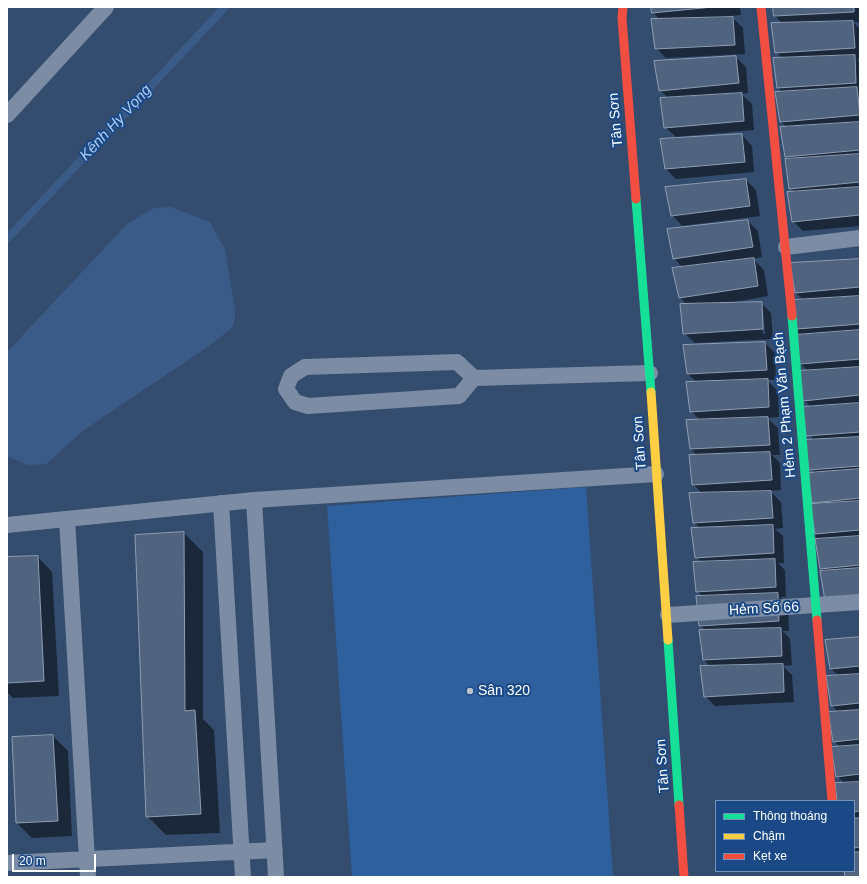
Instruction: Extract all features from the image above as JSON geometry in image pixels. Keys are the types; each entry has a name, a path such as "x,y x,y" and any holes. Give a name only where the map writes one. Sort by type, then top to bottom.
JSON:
{"street":[{"name":"Tân Sơn","path":"623,7 622,18 668,615 684,877"},
{"name":"Hẻm 2 Phạm Văn Bạch","path":"761,7 786,247 832,800"}],"lane":[{"path":"7,115 106,7"},
{"path":"786,247 860,238"},
{"path":"474,378 459,396 308,406 295,402 286,389 291,376 305,367 457,362 474,378 650,373"},
{"path":"7,525 254,500 656,474"},
{"path":"254,500 276,877"},
{"path":"222,503 243,877"},
{"path":"67,519 88,877"},
{"name":"Hẻm Số 66","path":"668,615 860,602"},
{"path":"7,863 275,850"}],"shaded area":[{"path":"171,207 210,222 225,249 235,310 235,319 232,328 202,351 84,430 46,464 28,465 7,456 7,352 128,223 154,208"},
{"name":"Sân 320","path":"586,487 613,877 352,877 327,506"}],"building":[{"path":"651,7 713,7 652,13"},
{"path":"773,7 854,7 854,12 774,16"},
{"path":"733,17 735,45 655,49 651,19"},
{"path":"853,21 855,48 775,53 771,23"},
{"path":"855,55 856,83 777,88 773,58"},
{"path":"736,56 739,83 659,91 654,61"},
{"path":"857,87 860,115 780,122 775,92"},
{"path":"742,93 744,121 664,128 660,98"},
{"path":"860,122 860,150 785,157 780,127"},
{"path":"742,134 745,162 665,169 660,139"},
{"path":"860,154 860,182 789,189 785,159"},
{"path":"746,179 750,206 671,216 665,187"},
{"path":"860,187 860,215 792,222 787,192"},
{"path":"748,220 753,247 673,259 667,229"},
{"path":"754,258 758,286 679,298 672,268"},
{"path":"860,259 860,287 795,293 790,263"},
{"path":"860,296 860,324 797,329 793,300"},
{"path":"762,302 763,329 683,334 680,304"},
{"path":"860,330 860,359 800,364 795,335"},
{"path":"765,342 767,370 687,374 683,345"},
{"path":"860,367 860,395 803,401 798,371"},
{"path":"768,379 769,407 690,412 686,382"},
{"path":"860,403 860,432 806,436 802,407"},
{"path":"768,417 770,445 690,449 686,420"},
{"path":"860,437 860,466 809,470 804,440"},
{"path":"770,452 772,480 692,485 689,455"},
{"path":"860,469 860,498 812,503 807,473"},
{"path":"771,491 773,518 693,523 689,493"},
{"path":"860,501 860,530 815,534 810,504"},
{"path":"773,525 774,553 695,558 691,528"},
{"path":"184,532 185,711 195,710 201,814 146,817 135,535"},
{"path":"860,536 860,565 820,569 815,539"},
{"path":"38,556 44,681 7,683 7,557"},
{"path":"775,559 776,587 696,592 693,562"},
{"path":"860,568 860,598 825,601 820,571"},
{"path":"778,593 779,621 699,626 696,596"},
{"path":"781,628 782,656 703,660 699,630"},
{"path":"860,637 860,666 830,669 825,640"},
{"path":"783,664 784,692 704,697 700,666"},
{"path":"860,674 860,703 831,706 826,676"},
{"path":"860,710 860,739 833,742 828,712"},
{"path":"53,735 58,821 16,823 12,737"},
{"path":"860,745 860,774 836,777 831,747"},
{"path":"860,782 860,811 855,812 855,800 837,800 835,783"},
{"path":"855,818 860,818 860,847 855,848"},
{"path":"855,852 860,852 860,877 845,877 844,872 855,872"}],"waterway":[{"name":"Kênh Hy Vọng","path":"7,239 225,7"}],"traffic: fast":[{"path":"636,199 651,392"},
{"path":"792,316 817,620"},
{"path":"668,640 679,805"}],"traffic: slow":[{"path":"651,392 668,640"}],"traffic: jam":[{"path":"623,7 622,18 636,199"},
{"path":"761,7 792,316"},
{"path":"817,620 832,800"},
{"path":"679,805 684,877"}],"place":[{"name":"Sân 320","path":"470,691"}]}
